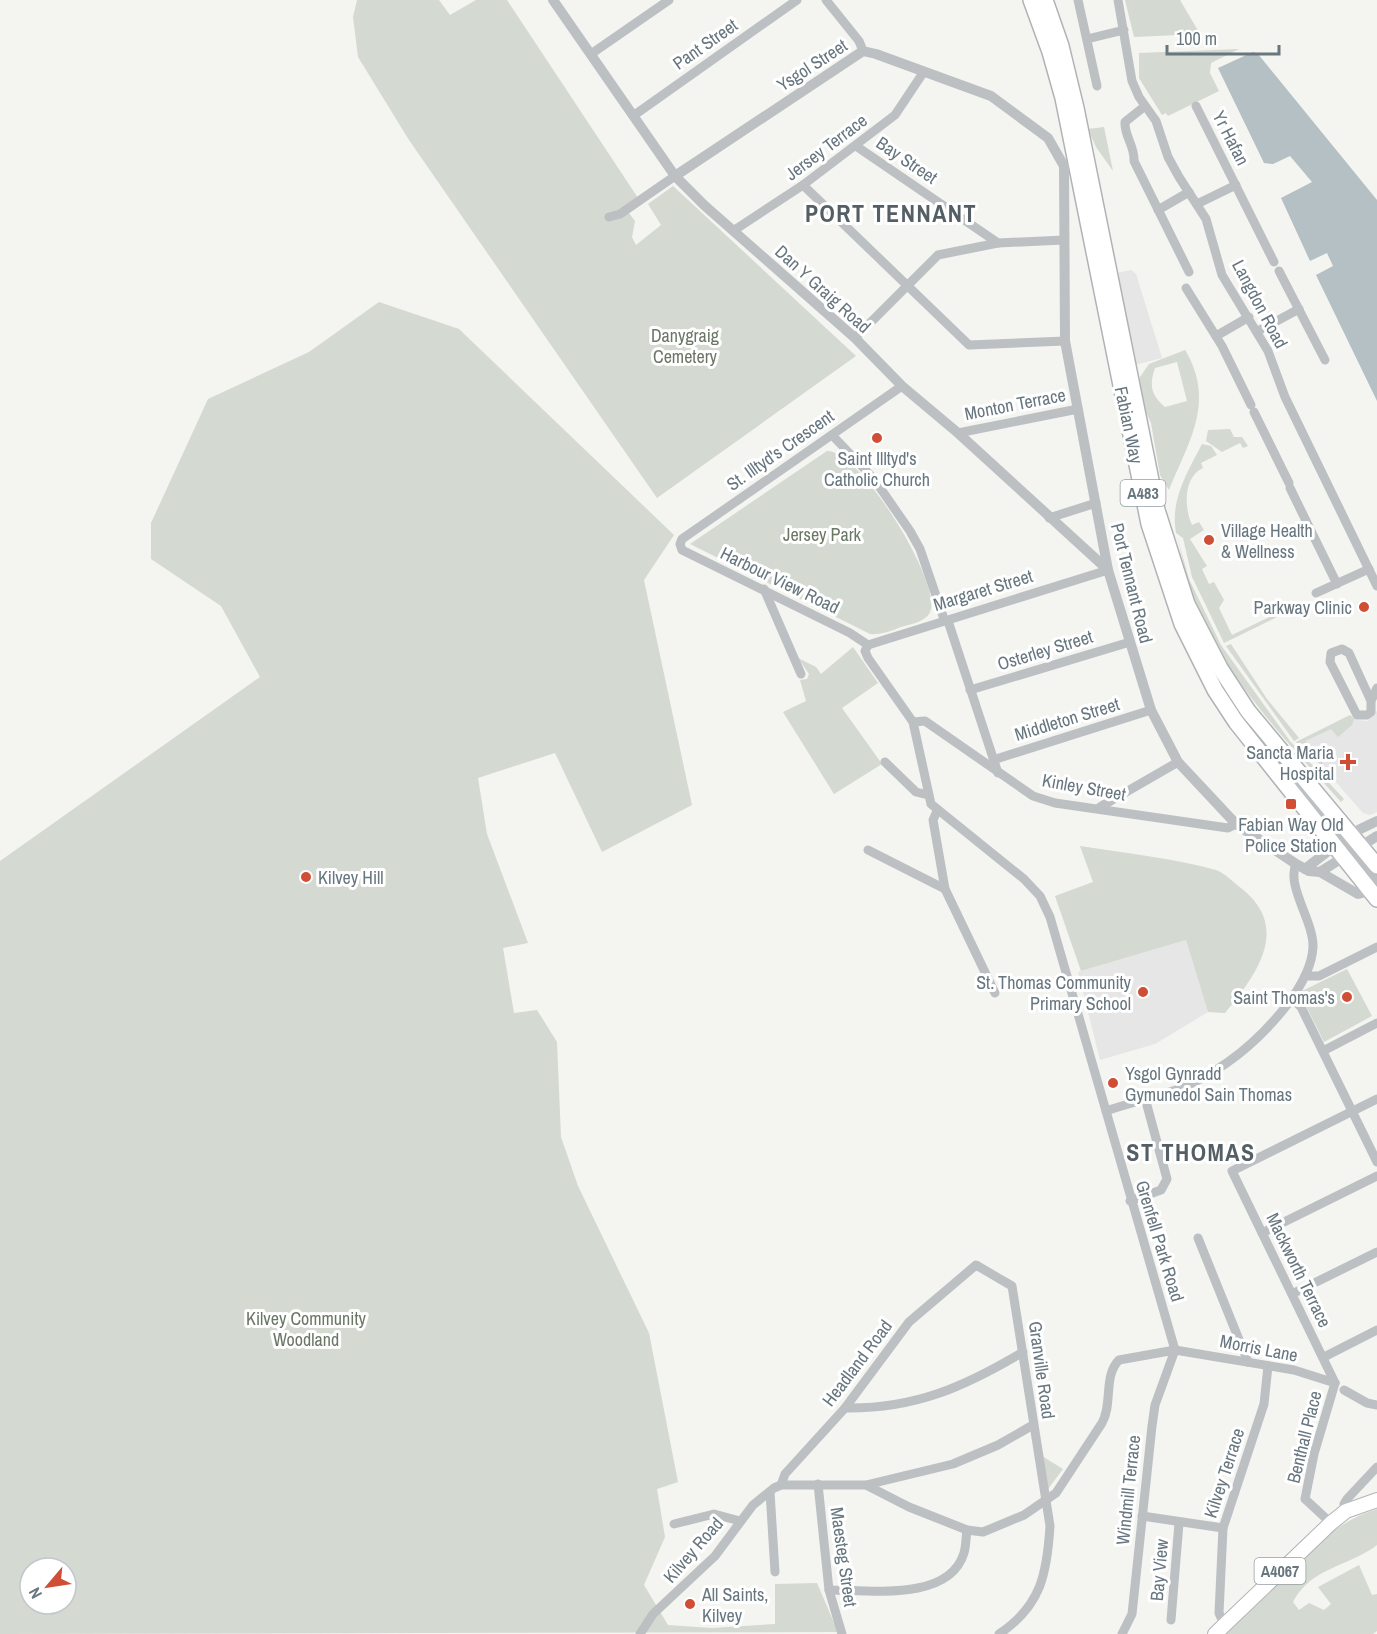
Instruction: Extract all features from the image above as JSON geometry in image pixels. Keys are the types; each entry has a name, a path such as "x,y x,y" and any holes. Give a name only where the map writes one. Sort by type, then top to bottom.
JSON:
{"highway":[{"name":"Fabian Way","path":"1031,0 1050,52 1063,98 1149,524 1166,583 1191,643 1224,705 1283,785 1347,845 1377,866"},
{"name":"Fabian Way","path":"1045,0 1074,97 1158,510 1192,614 1220,668 1248,711 1289,762 1347,845 1375,891"}],"main road":[{"path":"1346,1511 1372,1502"},
{"name":"A4067","path":"1220,1630 1346,1511"}],"street":[{"name":"Dan Y Graig Road","path":"553,0 675,176 733,231 855,338 902,386 958,433 1108,570"},
{"path":"591,54 669,0"},
{"name":"Pant Street","path":"633,116 797,0"},
{"path":"825,0 859,41 863,51"},
{"path":"1078,0 1097,86"},
{"name":"Langdon Road","path":"1118,0 1132,81 1156,121 1168,157 1206,219 1222,275 1258,331 1285,397 1377,586"},
{"path":"1087,39 1124,30"},
{"name":"Ysgol Street","path":"609,217 620,214 863,51 991,96 1048,138 1064,166"},
{"name":"Jersey Terrace","path":"733,231 803,185 895,115 923,73"},
{"path":"1145,106 1125,122 1125,130 1135,152 1134,160 1189,272"},
{"name":"Yr Hafan","path":"1196,106 1325,360"},
{"name":"Bay Street","path":"856,146 998,243"},
{"name":"Port Tennant Road","path":"1064,166 1065,341 1108,570 1151,710 1178,762 1236,824 1300,866 1320,872 1358,894 1375,891"},
{"path":"803,185 969,345 1065,341"},
{"name":"Yr Hafan","path":"1197,204 1236,185"},
{"path":"1158,210 1189,192"},
{"path":"855,338 938,255 998,243 1064,240"},
{"path":"1186,288 1216,336 1337,584"},
{"path":"1258,331 1299,309"},
{"path":"1216,336 1249,318"},
{"name":"St. Illtyd's Crescent","path":"680,544 682,539 902,386"},
{"name":"Monton Terrace","path":"958,433 1077,409"},
{"path":"831,435 874,479 901,516 920,549 944,619 950,624 998,773"},
{"path":"1049,518 1096,503"},
{"name":"Harbour View Road","path":"680,544 682,550 850,633 868,645"},
{"path":"1316,593 1369,569"},
{"name":"Margaret Street","path":"868,645 944,619 1108,570"},
{"path":"764,590 801,674"},
{"name":"Osterley Street","path":"970,690 1130,642"},
{"name":"Grenfell Park Road","path":"868,645 865,651 868,658 913,722 928,795 937,811 1024,879 1040,896 1050,917 1130,1201 1175,1350"},
{"path":"1346,650 1371,701 1373,707 1367,715 1361,716 1354,712 1329,662 1331,653 1346,650"},
{"path":"1361,681 1377,686 1371,701"},
{"name":"Middleton Street","path":"993,760 1151,710"},
{"name":"Kinley Street","path":"913,722 925,721 1033,796 1055,803 1100,807 1228,828 1236,824"},
{"path":"885,762 916,792 928,795"},
{"path":"1100,807 1178,762"},
{"path":"937,811 933,820 945,889 995,993"},
{"path":"1320,872 1347,845 1377,821"},
{"path":"1106,1111 1175,1090 1210,1074 1257,1038 1292,998 1305,976 1313,948 1312,934 1294,881 1300,866 1347,845 1377,836"},
{"path":"868,850 945,889"},
{"path":"1305,976 1319,976 1377,947"},
{"path":"1292,998 1301,1008 1377,1162"},
{"path":"1323,1051 1377,1023"},
{"path":"1130,1201 1161,1190 1167,1179 1145,1098"},
{"path":"1352,1111 1377,1098"},
{"name":"Mackworth Terrace","path":"1335,1383 1232,1171 1352,1111"},
{"path":"1262,1233 1377,1176"},
{"path":"1198,1238 1248,1362"},
{"path":"1292,1294 1377,1251"},
{"name":"Granville Road","path":"976,1265 986,1268 1014,1290 1050,1526 1048,1565 1030,1604 999,1634"},
{"name":"Headland Road","path":"775,1488 845,1408 909,1322 976,1265"},
{"path":"1324,1357 1377,1330"},
{"name":"Morris Lane","path":"1046,1500 1056,1493 1105,1419 1113,1366 1119,1360 1175,1350 1294,1370 1325,1383 1335,1383"},
{"name":"Windmill Terrace","path":"1122,1634 1132,1614 1155,1405 1175,1350"},
{"path":"845,1408 896,1406 927,1398 954,1389 1023,1353"},
{"name":"Kilvey Terrace","path":"1220,1630 1223,1528 1264,1404 1268,1366"},
{"name":"Benthall Place","path":"1331,1523 1305,1499 1314,1454 1335,1383"},
{"path":"1344,1390 1367,1403 1377,1405"},
{"path":"775,1572 775,1488 818,1484 866,1485 953,1464 998,1445 1033,1425"},
{"path":"1346,1511 1344,1504 1347,1499 1377,1467"},
{"name":"Maesteg Street","path":"818,1484 830,1590 842,1634"},
{"path":"866,1485 909,1507 967,1530 982,1532 1024,1515 1046,1500"},
{"name":"Kilvey Road","path":"640,1634 653,1614 715,1556 753,1505 775,1488"},
{"path":"674,1524 714,1514 740,1521"},
{"path":"1142,1516 1223,1528"},
{"name":"Bay View","path":"1172,1620 1179,1522"},
{"path":"830,1590 921,1589 939,1583 953,1572 963,1555 967,1530"}],"shaded area":[{"path":"1253,52 1258,54 1377,200 1377,401 1316,275 1333,266 1327,253 1310,261 1281,198 1312,182 1290,156 1273,164 1264,163 1218,68"},
{"path":"1131,270 1136,274 1162,358 1135,365 1117,273"},
{"name":"Sancta Maria Hospital","path":"1377,711 1377,812 1370,815 1363,813 1300,741 1350,715 1358,720 1368,721"},
{"name":"St. Thomas Community Primary School","path":"1186,940 1208,1012 1155,1044 1100,1060 1078,972"}],"green space":[{"name":"Danygraig Cemetery","path":"357,0 439,0 450,15 476,0 507,0 642,204 629,213 635,221 632,237 636,245 661,225 648,204 673,186 856,356 657,498 409,140 358,57 353,17"},
{"path":"1125,0 1180,0 1200,34 1134,37"},
{"path":"1239,49 1211,63 1210,73 1219,91 1168,116 1166,113 1162,115 1139,78 1139,53"},
{"path":"1104,127 1113,171 1096,147 1088,129"},
{"name":"Kilvey Community Woodland","path":"379,302 459,329 674,535 644,580 692,805 602,852 555,753 478,778 487,834 528,943 503,948 514,1013 537,1010 557,1042 561,1137 578,1186 649,1333 678,1482 657,1489 665,1537 644,1585 668,1625 712,1628 775,1624 775,1584 817,1583 838,1632 0,1634 0,861 260,677 221,606 151,559 151,523 208,399 309,352"},
{"path":"1185,350 1194,369 1198,387 1199,404 1196,421 1169,490 1160,475 1151,423 1141,401 1140,377 1149,364","holes":["1177,362 1187,401 1165,407 1160,403 1152,389 1155,368"]},
{"path":"1230,429 1234,437 1242,437 1248,446 1243,448 1240,443 1222,452 1206,441 1208,430"},
{"path":"1202,444 1211,446 1217,455 1201,463 1203,468 1196,472 1189,486 1187,502 1189,518 1192,525 1199,522 1204,530 1190,539 1207,566 1202,569 1209,584 1214,582 1224,600 1219,608 1232,635 1284,610 1285,613 1224,643 1192,577 1183,538 1176,533 1175,509 1181,487"},
{"name":"Jersey Park","path":"827,451 841,456 858,471 876,492 910,545 930,593 931,609 923,620 886,632 870,634 690,544"},
{"path":"1177,536 1189,579 1221,645 1290,741 1344,799 1341,802 1261,710 1225,660 1197,606 1188,581"},
{"path":"1231,644 1267,699 1299,738 1294,741 1226,646"},
{"path":"853,647 878,683 842,708 882,764 834,794 783,712 806,701 800,680 807,679 809,674 798,658 816,667 821,674"},
{"path":"1350,715 1354,719 1352,725 1338,737 1331,729 1305,741 1323,763 1321,765 1297,744 1296,742"},
{"path":"1080,846 1166,859 1216,870 1223,873 1256,903 1264,919 1267,935 1264,951 1248,983 1225,1013 1208,1012 1186,940 1081,971 1055,896 1093,882"},
{"path":"1347,969 1372,1016 1324,1042 1302,998 1302,991"},
{"path":"1042,1456 1063,1469 1048,1489"},
{"path":"1377,1509 1377,1545 1320,1574 1301,1590 1293,1602 1299,1610 1309,1603 1324,1610 1331,1604 1318,1587 1359,1565 1372,1595 1377,1594 1377,1631 1373,1634 1226,1634 1315,1545 1355,1518"}],"place":[{"name":"Saint Illtyd's Catholic Church","path":"877,438"},
{"name":"Village Health & Wellness","path":"1209,540"},
{"name":"Parkway Clinic","path":"1364,607"},
{"name":"Sancta Maria Hospital","path":"1348,762"},
{"name":"Fabian Way Old Police Station","path":"1291,804"},
{"name":"Kilvey Hill","path":"306,877"},
{"name":"St. Thomas Community Primary School","path":"1143,992"},
{"name":"Saint Thomas's","path":"1347,997"},
{"name":"Ysgol Gynradd Gymunedol Sain Thomas","path":"1113,1083"},
{"name":"All Saints, Kilvey","path":"690,1604"}],"district":[{"name":"PORT TENNANT","path":"891,213"},
{"name":"ST THOMAS","path":"1191,1152"}]}
